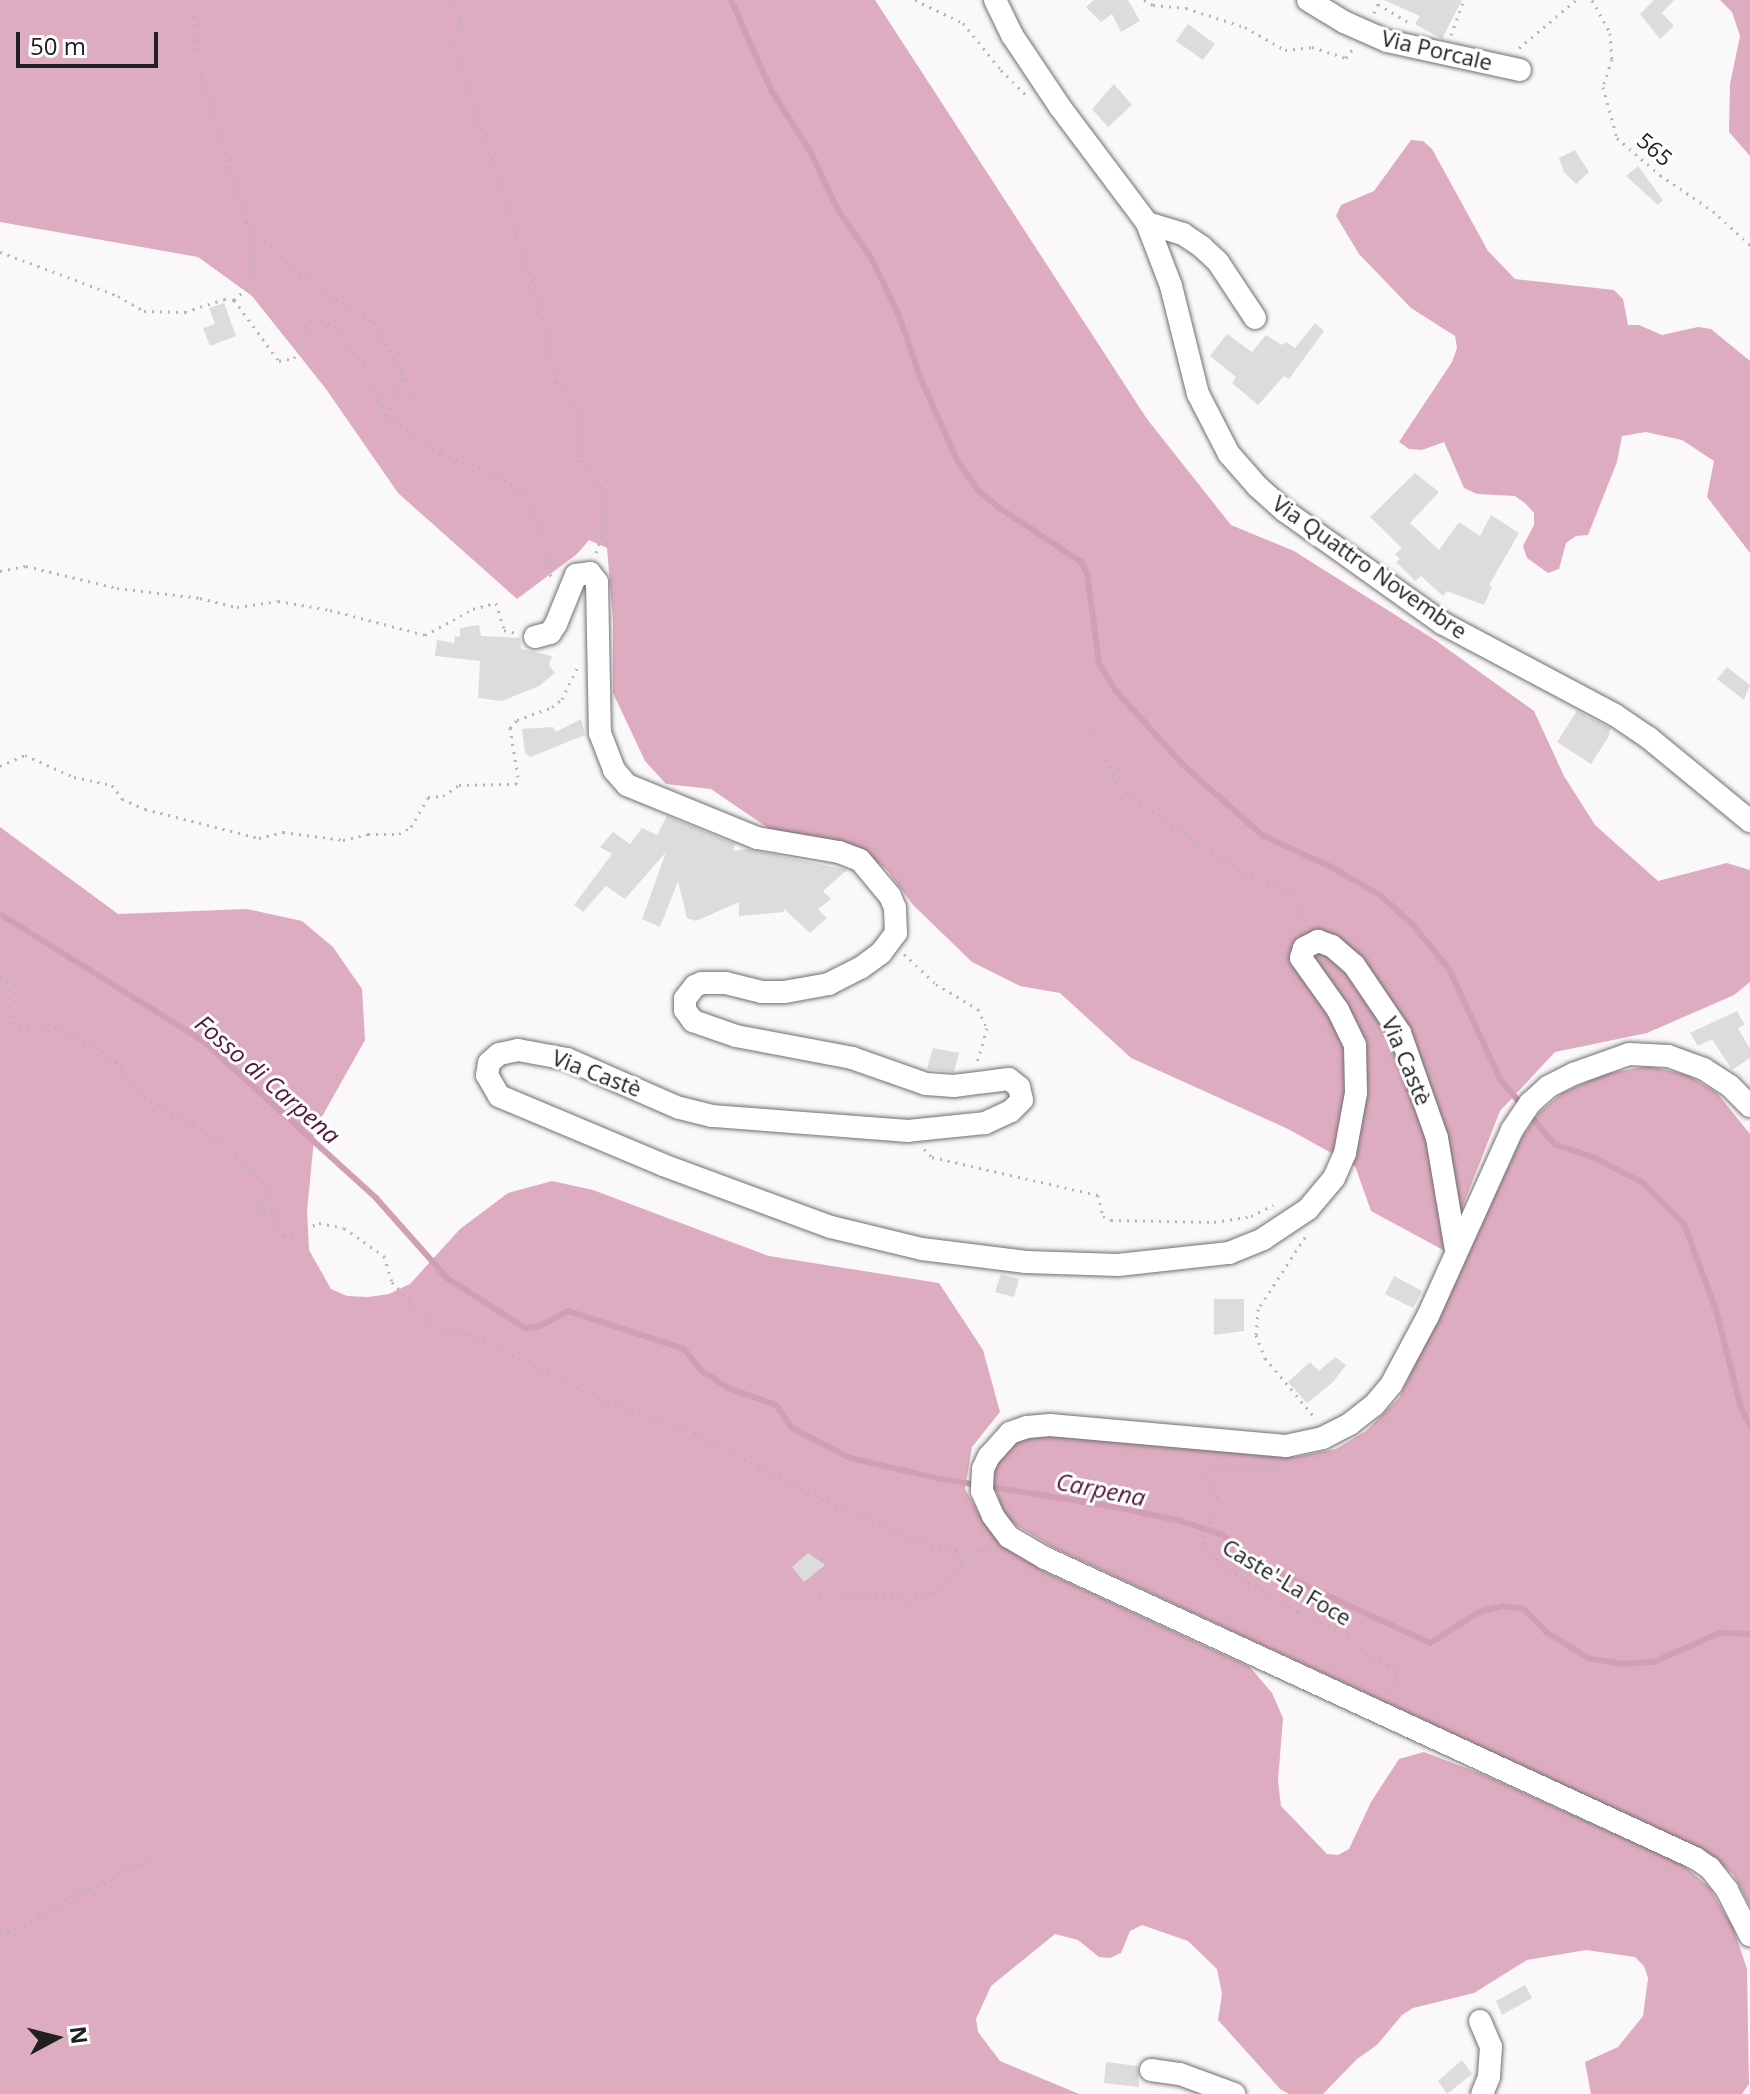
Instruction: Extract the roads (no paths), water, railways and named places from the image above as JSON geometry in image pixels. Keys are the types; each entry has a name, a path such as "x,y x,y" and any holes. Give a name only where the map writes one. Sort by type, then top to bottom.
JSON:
{"street":[{"name":"Via Quattro Novembre","path":"995,0 1012,35 1060,107 1147,223 1171,286 1198,394 1229,454 1257,486 1285,511 1442,623 1615,715 1649,738 1750,821"},
{"name":"Via Porcale","path":"1308,0 1387,41 1485,64 1516,68"},
{"path":"1147,223 1183,234 1202,247 1218,262 1255,318"},
{"name":"Via Castè","path":"535,637 550,633 564,611 576,575 590,573 597,582 600,733 604,751 621,777 650,796 757,838 839,852 860,860 884,886 895,908 896,933 892,942 860,968 829,984 806,990 762,992 726,983 702,983 689,991 685,1010 699,1025 736,1036 852,1058 926,1084 1009,1079 1019,1087 1022,1100 1011,1111 985,1123 908,1131 712,1116 679,1108 567,1059 535,1051 499,1054 487,1070 490,1084 499,1096 831,1227 922,1249 1026,1262 1118,1265 1229,1253 1278,1230 1308,1209 1334,1178 1345,1153 1353,1123 1357,1069 1355,1045 1347,1026 1301,958 1309,943 1318,941 1332,946 1354,965 1400,1033 1437,1138 1456,1250"},
{"path":"1750,1106 1730,1086 1704,1069 1652,1053 1629,1054 1599,1062 1548,1087 1530,1103 1512,1130 1428,1316 1391,1385 1350,1424 1323,1438 1286,1446 1050,1425 1010,1433 989,1456 982,1480 993,1516 1009,1537 1045,1558 1103,1582 1695,1858 1710,1868 1727,1890 1750,1935"},
{"path":"1480,2021 1491,2047 1489,2077 1482,2094"},
{"path":"1151,2070 1180,2074 1234,2094"}],"waterway":[{"path":"731,0 772,92 809,149 838,210 870,256 898,313 920,377 957,460 978,490 998,507 1081,562 1087,573 1099,663 1116,691 1183,765 1262,835 1333,868 1380,895 1412,924 1449,969 1500,1079 1522,1105"},
{"name":"Carpena","path":"0,914 202,1040 376,1198 447,1278 525,1328 540,1326 568,1311 684,1349 702,1371 728,1388 776,1405 792,1428 850,1458 941,1479 1110,1506 1181,1521 1223,1535 1259,1564 1430,1643 1479,1612 1503,1606 1524,1609 1546,1632 1588,1658 1623,1664 1654,1662 1719,1633 1750,1634"},
{"path":"1529,1114 1554,1144 1595,1158 1643,1183 1684,1224 1716,1310 1741,1408 1750,1425"}],"water label":[{"name":"Fosso di Carpena","path":"268,1079"}]}
